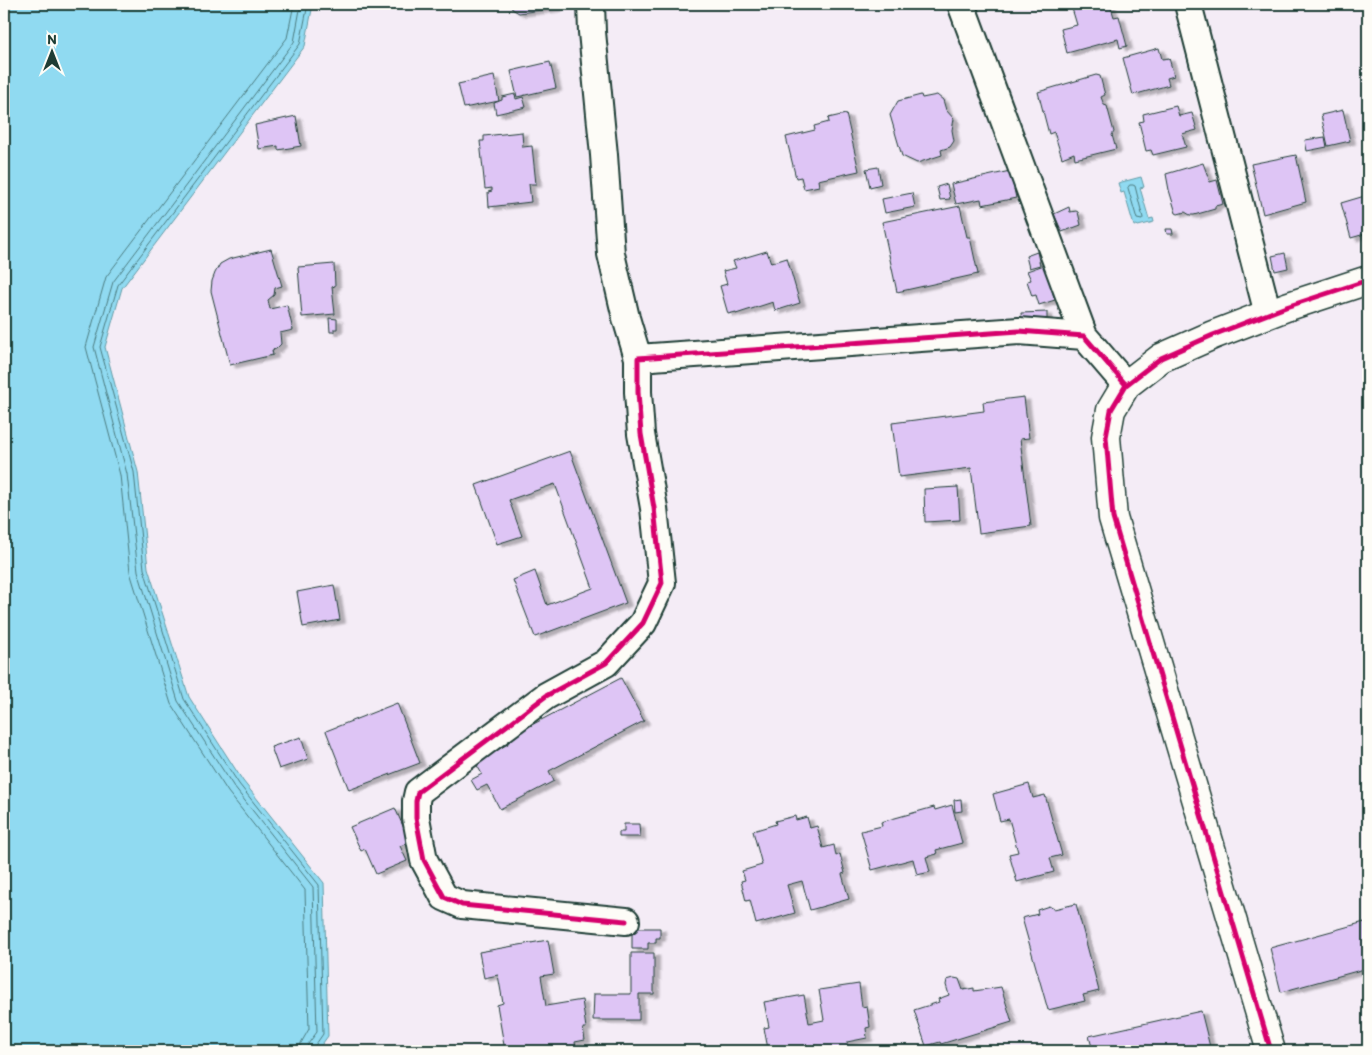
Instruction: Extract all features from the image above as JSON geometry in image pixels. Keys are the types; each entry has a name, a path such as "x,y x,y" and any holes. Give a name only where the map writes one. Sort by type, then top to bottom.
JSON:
{"street":[{"path":"591,4 611,254 626,318 638,358 641,434 654,508 662,583 643,623 606,663 546,696 418,792 416,818 424,860 444,897 462,905 626,921"},
{"path":"961,4 1084,336 1126,385"},
{"path":"1188,4 1268,314"},
{"path":"1271,1051 1113,518 1106,437 1111,410 1126,385 1161,358 1268,314 1368,280"},
{"path":"638,358 1019,331 1084,336"}],"water":[{"path":"4,4 313,4 305,46 122,288 105,347 138,472 148,568 189,697 243,781 324,883 328,1036 317,1051 4,1051"},
{"path":"1141,177 1144,187 1140,188 1149,219 1153,218 1154,222 1134,226 1124,192 1121,193 1118,183"}],"building":[{"path":"511,4 557,4 557,8 519,13 512,9"},
{"path":"1110,4 1114,17 1119,16 1127,46 1120,48 1118,39 1067,53 1061,29 1077,25 1071,5"},
{"path":"1159,48 1162,59 1169,58 1174,76 1167,78 1169,85 1133,95 1123,58"},
{"path":"550,62 556,88 517,97 511,71"},
{"path":"1096,75 1100,76 1105,95 1101,97 1104,105 1107,106 1114,132 1112,135 1116,149 1075,159 1074,153 1062,158 1054,132 1049,134 1038,92"},
{"path":"494,76 499,101 464,108 458,84"},
{"path":"515,94 516,99 523,97 526,107 496,114 494,103 502,100 502,97"},
{"path":"921,95 922,98 937,95 943,100 946,110 954,119 952,130 954,141 950,147 941,150 942,155 917,163 902,156 890,115 898,101"},
{"path":"1176,106 1179,116 1192,113 1197,130 1182,134 1186,147 1153,155 1151,150 1146,151 1139,122 1144,121 1143,114"},
{"path":"1343,110 1350,141 1328,146 1321,115"},
{"path":"846,114 859,171 818,180 819,186 804,189 801,177 796,178 786,137 815,130 814,126 829,122 828,118"},
{"path":"296,116 301,146 278,150 278,146 259,149 255,125"},
{"path":"522,132 523,147 532,146 536,184 529,184 531,202 489,207 488,192 492,191 492,188 485,189 480,141 484,141 484,136"},
{"path":"1325,137 1327,147 1307,151 1305,140"},
{"path":"1296,155 1306,202 1263,214 1251,164"},
{"path":"1203,163 1210,182 1217,180 1223,204 1215,206 1215,209 1194,215 1185,212 1176,213 1166,174"},
{"path":"878,167 881,184 870,187 866,169"},
{"path":"1010,171 1016,198 982,205 981,199 956,204 951,184"},
{"path":"947,184 950,199 940,200 937,187"},
{"path":"912,193 915,207 885,213 882,199"},
{"path":"1368,195 1368,233 1351,238 1341,203"},
{"path":"960,206 967,237 970,237 978,274 897,292 882,222"},
{"path":"1069,207 1070,212 1078,212 1081,225 1062,232 1054,214"},
{"path":"1166,229 1172,229 1173,234 1167,234"},
{"path":"271,249 282,286 275,288 274,295 268,300 270,309 287,305 293,330 280,333 281,344 272,350 273,355 230,365 211,291 212,281 220,264 229,259"},
{"path":"767,251 771,263 787,258 800,303 775,311 773,302 736,314 736,312 728,314 720,286 727,284 723,271 736,268 733,261"},
{"path":"1037,252 1040,265 1029,268 1026,256"},
{"path":"1285,253 1288,268 1275,271 1272,256"},
{"path":"334,264 335,286 332,287 335,314 302,317 298,267"},
{"path":"1044,265 1055,300 1039,305 1036,295 1032,296 1027,281 1031,280 1027,271"},
{"path":"1047,312 1047,323 1022,324 1021,313"},
{"path":"329,318 337,319 337,329 334,329 334,332 330,332"},
{"path":"1024,397 1029,438 1020,439 1031,526 979,533 971,468 899,477 892,423 984,411 983,402"},
{"path":"570,451 626,603 535,637 513,580 535,571 547,605 593,588 555,484 509,500 522,536 497,544 476,485"},
{"path":"958,487 960,520 925,522 924,489"},
{"path":"334,585 340,620 303,627 297,592"},
{"path":"621,678 644,721 549,771 554,781 500,809 487,785 477,790 471,780 482,774 475,762 508,744 504,736 522,730"},
{"path":"397,703 420,763 349,790 326,731"},
{"path":"301,737 308,759 279,769 271,747"},
{"path":"1029,784 1033,798 1045,795 1062,855 1050,858 1054,872 1017,882 1009,854 1018,852 1009,819 1000,821 993,794"},
{"path":"961,799 962,811 955,812 954,800"},
{"path":"952,805 962,843 936,850 937,854 926,857 930,872 917,875 913,859 872,870 861,831 882,826 881,822 934,807 935,810"},
{"path":"395,808 410,842 400,846 407,861 376,874 365,849 361,851 350,827"},
{"path":"795,816 796,820 807,817 810,828 817,826 823,848 834,845 836,856 840,854 845,873 842,874 849,899 810,910 802,881 787,885 795,913 756,924 750,900 746,901 741,881 745,880 742,871 762,865 753,831 776,824 775,821"},
{"path":"624,824 639,824 640,837 619,837 619,832 624,832"},
{"path":"1076,904 1099,991 1083,995 1085,1001 1048,1010 1022,918 1038,914 1037,910 1049,906 1054,909"},
{"path":"1368,921 1368,968 1281,992 1270,948"},
{"path":"632,928 660,928 660,938 656,938 656,943 648,943 648,949 632,949"},
{"path":"548,940 554,974 541,976 546,1006 582,1000 586,1028 583,1028 585,1040 575,1042 576,1049 560,1051 505,1051 497,1005 503,1003 498,975 484,978 479,952"},
{"path":"631,953 654,953 654,994 639,994 639,1020 593,1020 594,994 631,994"},
{"path":"959,979 963,990 974,988 974,991 1001,987 1012,1022 941,1044 940,1042 926,1046 914,1010 939,1002 938,999 949,995 946,985 947,980"},
{"path":"859,984 862,1007 867,1006 870,1027 866,1028 867,1038 847,1042 848,1051 773,1051 772,1048 768,1049 764,1028 769,1027 764,1002 804,995 809,1023 824,1020 819,990"},
{"path":"1201,1011 1211,1051 1093,1051 1089,1036"}],"cycle path":[{"path":"1271,1051 1113,518 1106,437 1111,410 1126,385 1161,358 1213,335 1286,307 1368,280"},
{"path":"626,921 462,905 444,897 424,860 416,818 416,801 418,792 546,696 606,663 643,623 662,583 654,508 641,434 638,358 1019,331 1084,336 1126,385"}]}
